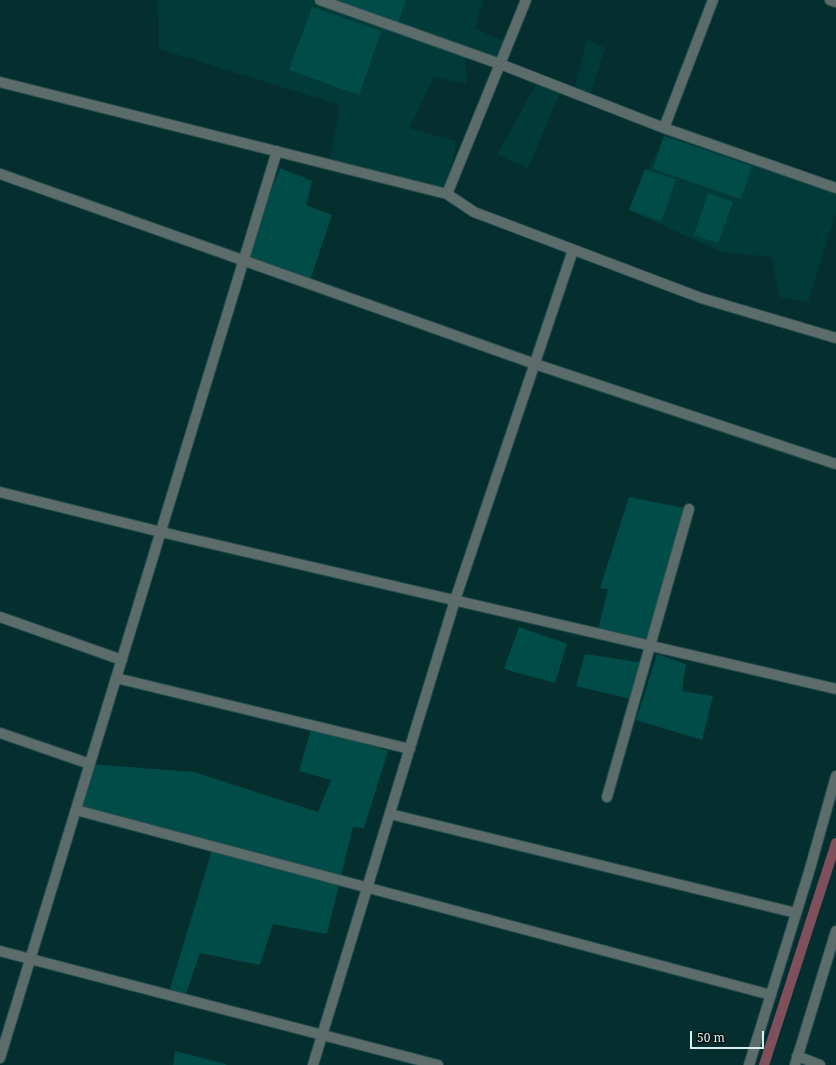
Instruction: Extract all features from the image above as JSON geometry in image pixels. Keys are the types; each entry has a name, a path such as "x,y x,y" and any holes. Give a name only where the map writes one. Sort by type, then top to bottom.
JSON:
{"street":[{"path":"320,0 500,64 664,128 836,188"},
{"path":"447,194 526,0"},
{"path":"664,128 713,0"},
{"path":"830,0 836,2"},
{"path":"0,82 447,194 474,212 701,298 836,338"},
{"path":"0,1058 277,151"},
{"path":"0,174 535,364 836,464"},
{"path":"313,1065 455,600 573,250"},
{"path":"0,492 161,532 836,689"},
{"path":"607,797 689,509"},
{"path":"0,617 122,660"},
{"path":"116,678 410,749"},
{"path":"0,733 90,764"},
{"path":"749,1065 836,776"},
{"path":"76,810 771,995"},
{"path":"390,814 796,913"},
{"path":"820,1065 796,1061 836,931"},
{"path":"0,951 438,1065"}],"shaded area":[{"path":"158,0 483,0 475,28 509,44 500,64 465,52 466,84 434,77 409,128 456,141 447,194 329,164 340,105 159,49"},
{"path":"587,40 605,48 589,99 573,93"},
{"path":"539,79 562,88 528,168 497,155"},
{"path":"664,136 836,188 836,212 808,302 780,297 771,257 721,252 629,210"}],"building":[{"path":"334,0 406,0 398,23"},
{"path":"312,7 381,31 359,95 289,70"},
{"path":"664,136 752,166 741,199 653,169"},
{"path":"280,168 312,181 306,205 332,215 309,283 244,261"},
{"path":"645,169 676,180 661,221 629,210"},
{"path":"708,193 733,202 718,243 694,235"},
{"path":"629,497 689,509 650,646 597,634 608,589 600,588"},
{"path":"519,627 567,644 555,683 504,669"},
{"path":"585,654 645,663 635,700 576,686"},
{"path":"657,654 686,664 682,691 713,696 702,740 636,720"},
{"path":"312,726 388,751 364,828 353,827 327,934 273,924 260,965 200,953 184,999 168,995 213,847 76,810 90,764 194,772 318,812 331,780 299,771"},
{"path":"175,1051 226,1064 226,1065 173,1065"}],"waterway":[{"path":"764,1065 836,843"}]}
